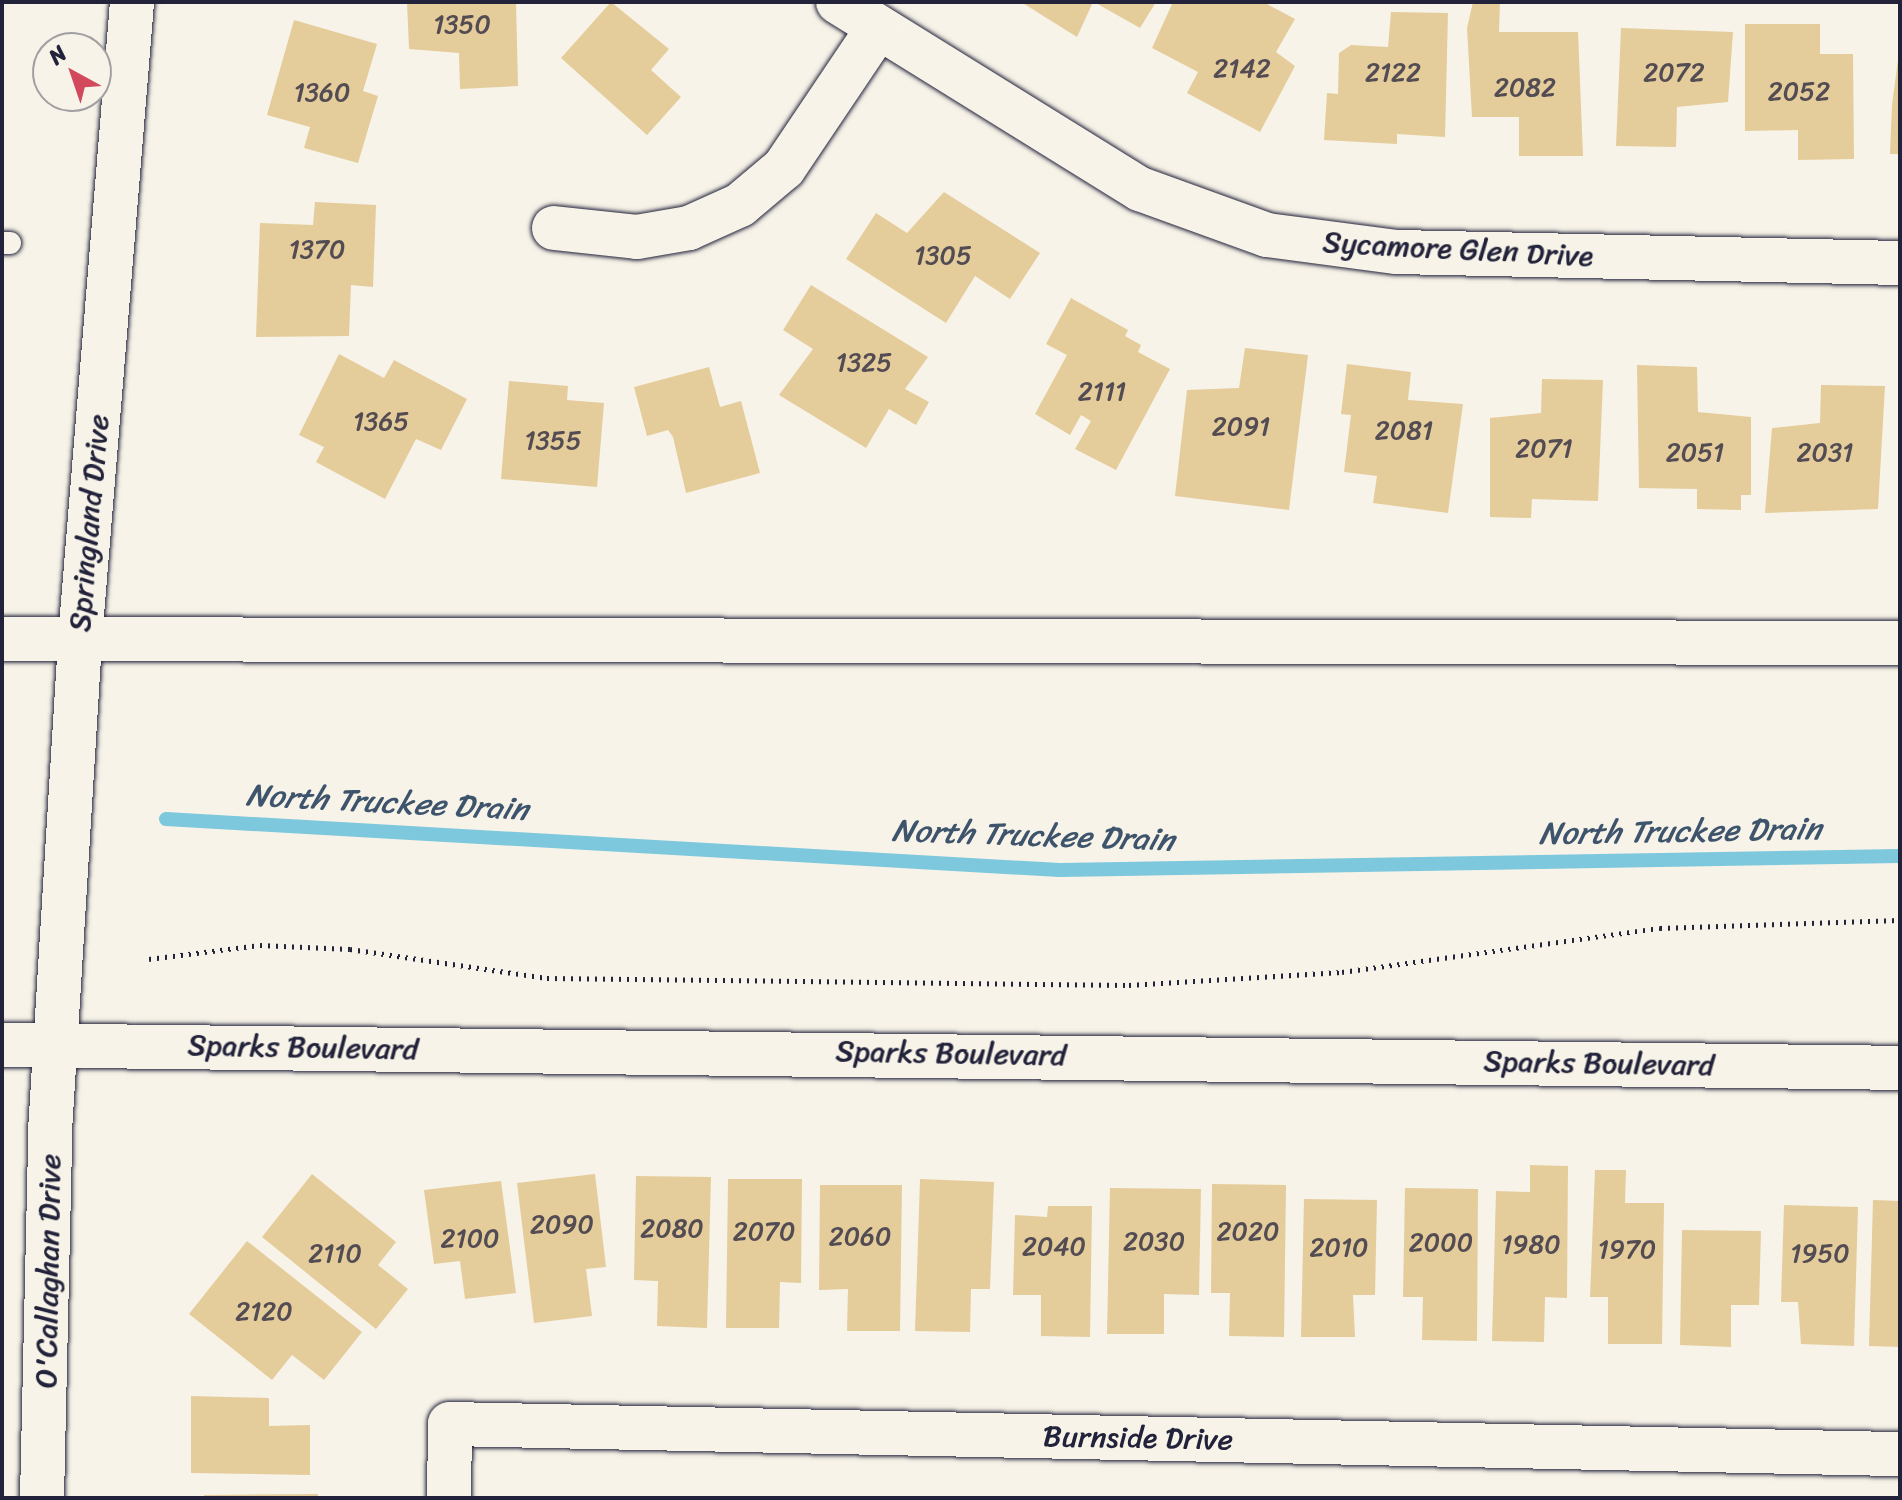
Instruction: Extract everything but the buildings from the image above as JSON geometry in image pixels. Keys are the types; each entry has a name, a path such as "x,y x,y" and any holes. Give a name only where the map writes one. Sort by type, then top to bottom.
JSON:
{"street":[{"name":"Springland Drive","path":"55,1044 80,639 132,2"},
{"name":"Sycamore Glen Drive","path":"838,2 1140,189 1267,235 1397,252 1900,263"},
{"path":"554,228 637,237 689,228 740,205 784,168 878,28"},
{"path":"2,639 1900,643"},
{"name":"O'Callaghan Drive","path":"42,1498 55,1044"},
{"name":"Sparks Boulevard","path":"2,1045 1900,1068"},
{"name":"Burnside Drive","path":"449,1498 450,1424 1900,1454"}],"path":[{"path":"149,959 260,945 350,949 547,978 1129,985 1342,972 1660,928 1900,920"}],"waterway":[{"name":"North Truckee Drain","path":"166,819 1060,870 1900,856"}]}
